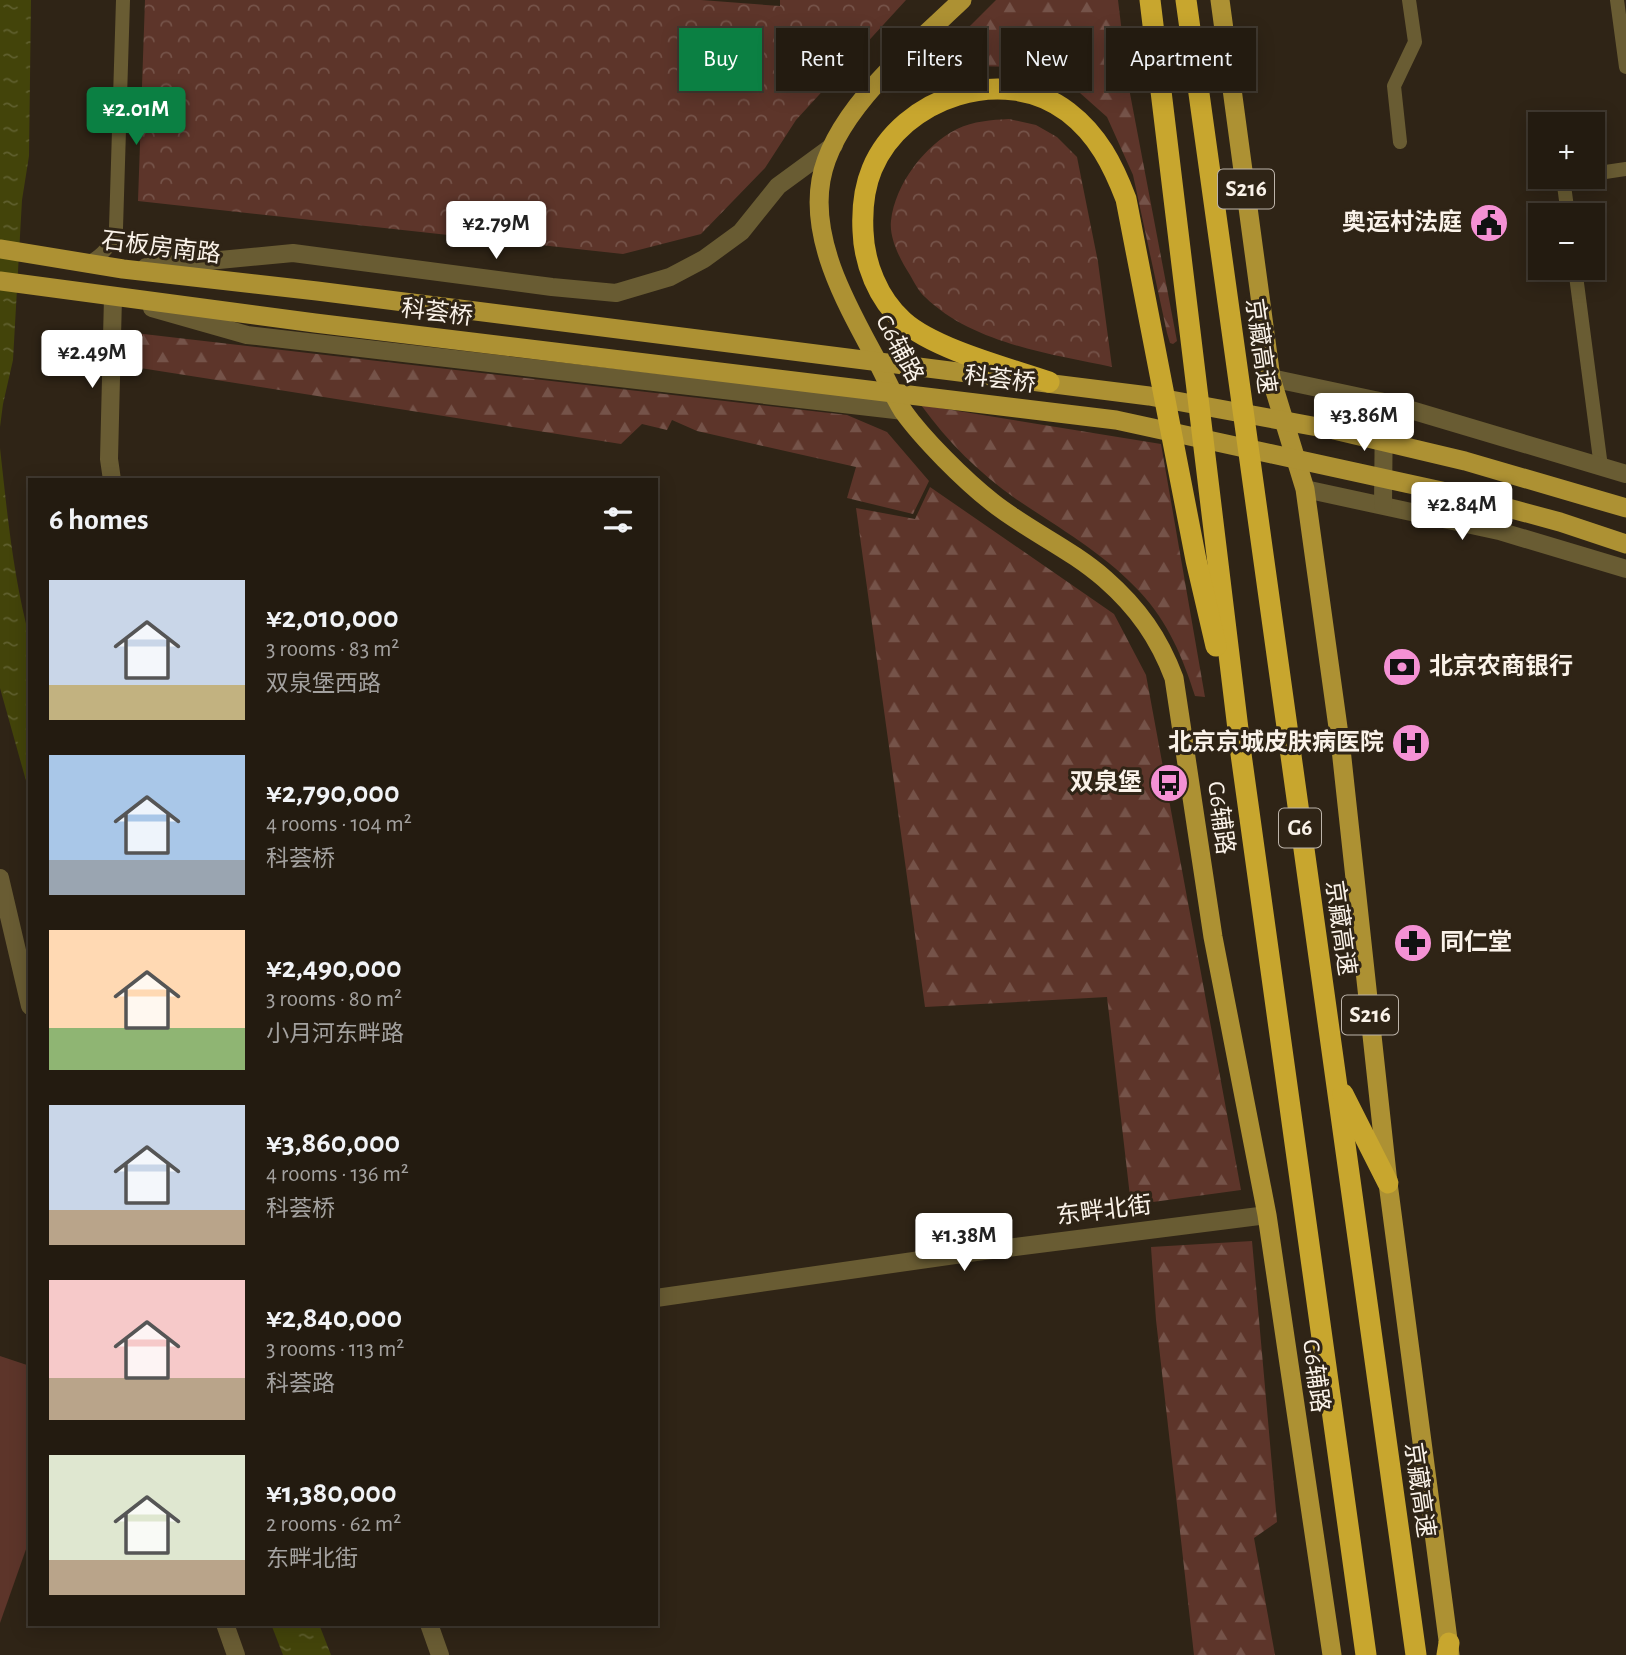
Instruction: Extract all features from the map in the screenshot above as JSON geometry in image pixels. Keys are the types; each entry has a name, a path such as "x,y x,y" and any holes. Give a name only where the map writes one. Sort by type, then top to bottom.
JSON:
{"highway":[{"name":"G6","path":"1150,0 1241,754 1366,1655"},
{"name":"京藏高速","path":"1186,0 1416,1655"},
{"path":"1049,382 954,349 903,321 882,296 869,268 863,244 862,216 867,182 873,166 904,124 927,107 956,94 982,89 1011,90 1041,98 1067,111 1092,135 1114,167 1126,199 1196,560 1241,754"},
{"path":"1334,1076 1388,1183"}],"main road":[{"name":"G6辅路","path":"962,0 853,111 834,145 821,179 819,212 832,269 849,308 904,411 946,460 991,502 1105,579 1143,618 1162,646 1174,678 1213,937 1267,1215 1332,1655"},
{"name":"S216","path":"1220,0 1271,378 1305,489 1341,749 1388,1183 1449,1651"},
{"name":"石板房南路","path":"0,249 123,269 317,291"},
{"path":"0,281 116,298"},
{"name":"科荟桥","path":"317,291 1149,396 1334,430 1465,461 1626,508"},
{"name":"科荟桥","path":"116,298 1116,420 1460,495 1560,522 1626,544"}],"street":[{"path":"88,263 99,257 113,240 116,228 123,0"},
{"path":"1400,142 1394,86 1415,41 1409,0"},
{"path":"1617,0 1626,67"},
{"path":"123,269 293,253 552,288 616,293 670,277 704,259 741,232 778,186 834,145"},
{"path":"1605,172 1626,169"},
{"path":"1576,280 1601,467"},
{"path":"113,478 109,458 116,298 247,335 904,411"},
{"path":"1271,378 1384,402 1626,474"},
{"path":"1383,505 1384,402"},
{"path":"1305,489 1499,531 1626,569"},
{"path":"0,878 28,997"},
{"name":"东畔北街","path":"658,1298 976,1252 1267,1215"},
{"path":"226,1626 236,1655"},
{"path":"430,1626 440,1655"}],"green space":[{"path":"145,0 701,0 780,6 780,0 906,0 868,41 868,28 776,28 776,91 823,91 796,120 765,168 701,234 623,254 138,201"},
{"path":"996,0 1118,0 1121,28 1106,28 1106,91 1130,91 1177,341 1173,344 1170,343 1167,333 1133,175 1107,117 1078,91 1092,91 1092,28 1001,28 1001,67 987,66 987,28 967,28"},
{"path":"1009,119 1036,125 1057,137 1077,157 1098,262 1112,367 1038,351 965,326 923,295 896,250 891,228 894,207 905,180 923,155 957,129 989,120"},
{"path":"135,333 847,415 887,432 929,481 913,514 847,498 856,467 697,431 672,420 667,430 642,424 621,444 134,367"},
{"path":"921,405 1161,444 1205,697 1195,696 1174,641 1140,592 1097,554 989,479 953,444"},
{"path":"930,487 1114,614 1146,675 1241,1190 1131,1205 1107,997 925,1007 856,508 915,519"},
{"path":"1252,1241 1277,1522 1254,1538 1275,1655 1194,1655 1156,1320 1151,1247"},
{"path":"0,1356 28,1365 28,1544 0,1623"}],"water":[{"path":"0,0 31,0 29,156 22,200 13,360 0,427"},
{"path":"0,448 15,568 28,631 28,788 0,688"},
{"path":"272,1626 320,1626 331,1655 283,1655"}],"place":[{"name":"奥运村法庭","path":"1489,223"},
{"name":"北京农商银行","path":"1402,667"},
{"name":"北京京城皮肤病医院","path":"1411,743"},
{"name":"双泉堡","path":"1169,783"},
{"name":"同仁堂","path":"1413,943"}]}
